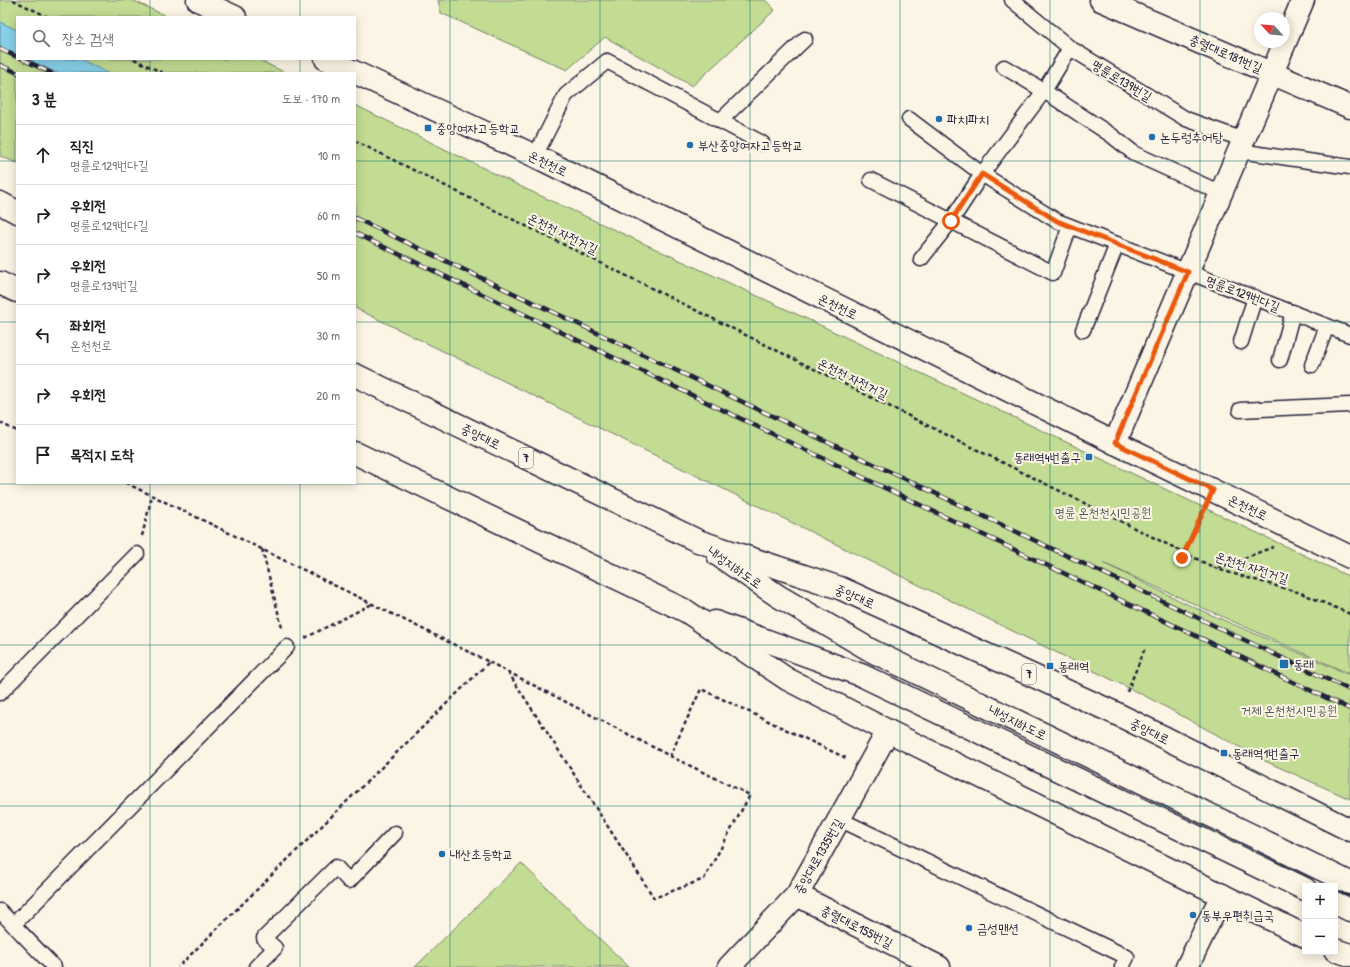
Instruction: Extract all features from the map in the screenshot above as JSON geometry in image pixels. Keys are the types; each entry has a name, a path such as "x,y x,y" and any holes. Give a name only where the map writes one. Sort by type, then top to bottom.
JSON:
{"main road":[{"path":"198,0 233,16"},
{"name":"충렬대로181번길","path":"1100,0 1273,72 1350,107"},
{"path":"1115,443 1303,0"},
{"name":"온천천로","path":"328,60 354,72"},
{"name":"온천천로","path":"356,73 534,156 1115,443 1350,557"},
{"path":"0,203 16,211"},
{"path":"0,283 16,291"},
{"name":"중앙대로","path":"356,375 698,541 840,588 1118,714 1350,830"},
{"path":"356,453 686,611 788,680 888,731 1302,935"},
{"name":"내성지하도로","path":"698,541 778,596 872,651 1350,883"},
{"name":"내성지하도로","path":"686,611 860,675 1302,887"},
{"name":"중앙대로1335번길","path":"729,967 797,895 888,731"},
{"name":"충렬대로155번길","path":"797,895 914,962 939,967"},
{"path":"1187,967 1222,895"},
{"path":"1338,904 1350,910"},
{"path":"1338,949 1350,950"},
{"path":"1338,950 1350,956"}],"lane":[{"name":"명륜로139번길","path":"1012,0 1070,48 1186,119 1241,146"},
{"path":"720,121 805,39"},
{"path":"921,259 951,221 982,174 1044,91 1070,48"},
{"path":"534,156 566,95 608,61 762,143"},
{"path":"1004,68 1044,91 1111,135 1135,154 1222,193"},
{"name":"명륜로129번다길","path":"909,119 982,174 1057,221 1350,335"},
{"path":"1241,146 1350,167"},
{"path":"871,180 1053,272 1070,226"},
{"path":"1083,330 1117,244"},
{"path":"1241,342 1255,298"},
{"path":"1280,360 1293,312"},
{"path":"1312,365 1327,326"},
{"path":"1240,410 1350,405"},
{"path":"0,693 137,554"},
{"path":"13,925 287,647"},
{"path":"839,819 1127,957 1122,967"},
{"path":"256,967 275,948 264,938 336,867 349,881 395,833"},
{"path":"0,911 50,965"}],"path":[{"path":"14,0 46,16"},
{"path":"136,60 161,72"},
{"name":"온천천 자전거길","path":"356,141 1217,568 1300,593 1350,614"},
{"path":"0,423 16,431"},
{"path":"128,484 489,662 670,756 750,795 704,879 654,898 508,672"},
{"path":"1182,558 1213,490"},
{"path":"137,554 152,496"},
{"path":"1217,568 1275,546"},
{"path":"261,549 287,647 372,604"},
{"path":"1118,714 1145,648"},
{"path":"178,967 489,662"},
{"path":"670,756 701,688 868,768"}],"green space":[{"path":"0,0 132,0 166,16 16,16 16,60 259,60 284,72 16,72 16,163 0,156"},
{"path":"438,0 765,0 775,10 692,86 605,37 567,70 441,13"},
{"path":"356,105 526,189 803,317 1350,577 1350,674 1103,563 1191,606 1350,675 1350,799 1265,761 1147,697 356,308"},
{"path":"521,863 629,967 415,967"}],"water":[{"path":"0,22 16,30 16,54 0,46"},
{"path":"29,60 82,60 106,72 55,72"}],"railway":[{"path":"0,49 16,57"},
{"path":"24,60 49,72"},
{"path":"0,65 16,72"},
{"path":"356,218 1350,690"},
{"path":"356,233 939,514 1350,709"}],"place":[{"name":"파치파치","path":"939,119"},
{"name":"중앙여자고등학교","path":"428,128"},
{"name":"논두렁추어탕","path":"1152,137"},
{"name":"부산중앙여자고등학교","path":"690,145"},
{"name":"동래역4번출구","path":"1089,457"},
{"name":"동래","path":"1284,664"},
{"name":"동래역","path":"1050,666"},
{"name":"동래역1번출구","path":"1224,753"},
{"name":"내산초등학교","path":"442,854"},
{"name":"동부우편취급국","path":"1193,915"},
{"name":"금성맨션","path":"969,928"}],"route":[{"path":"951,221 982,174 1057,221 1188,272 1115,443 1213,490 1182,558"}],"park label":[{"name":"명륜 온천천시민공원","path":"1103,512"},
{"name":"거제 온천천시민공원","path":"1289,710"}]}
